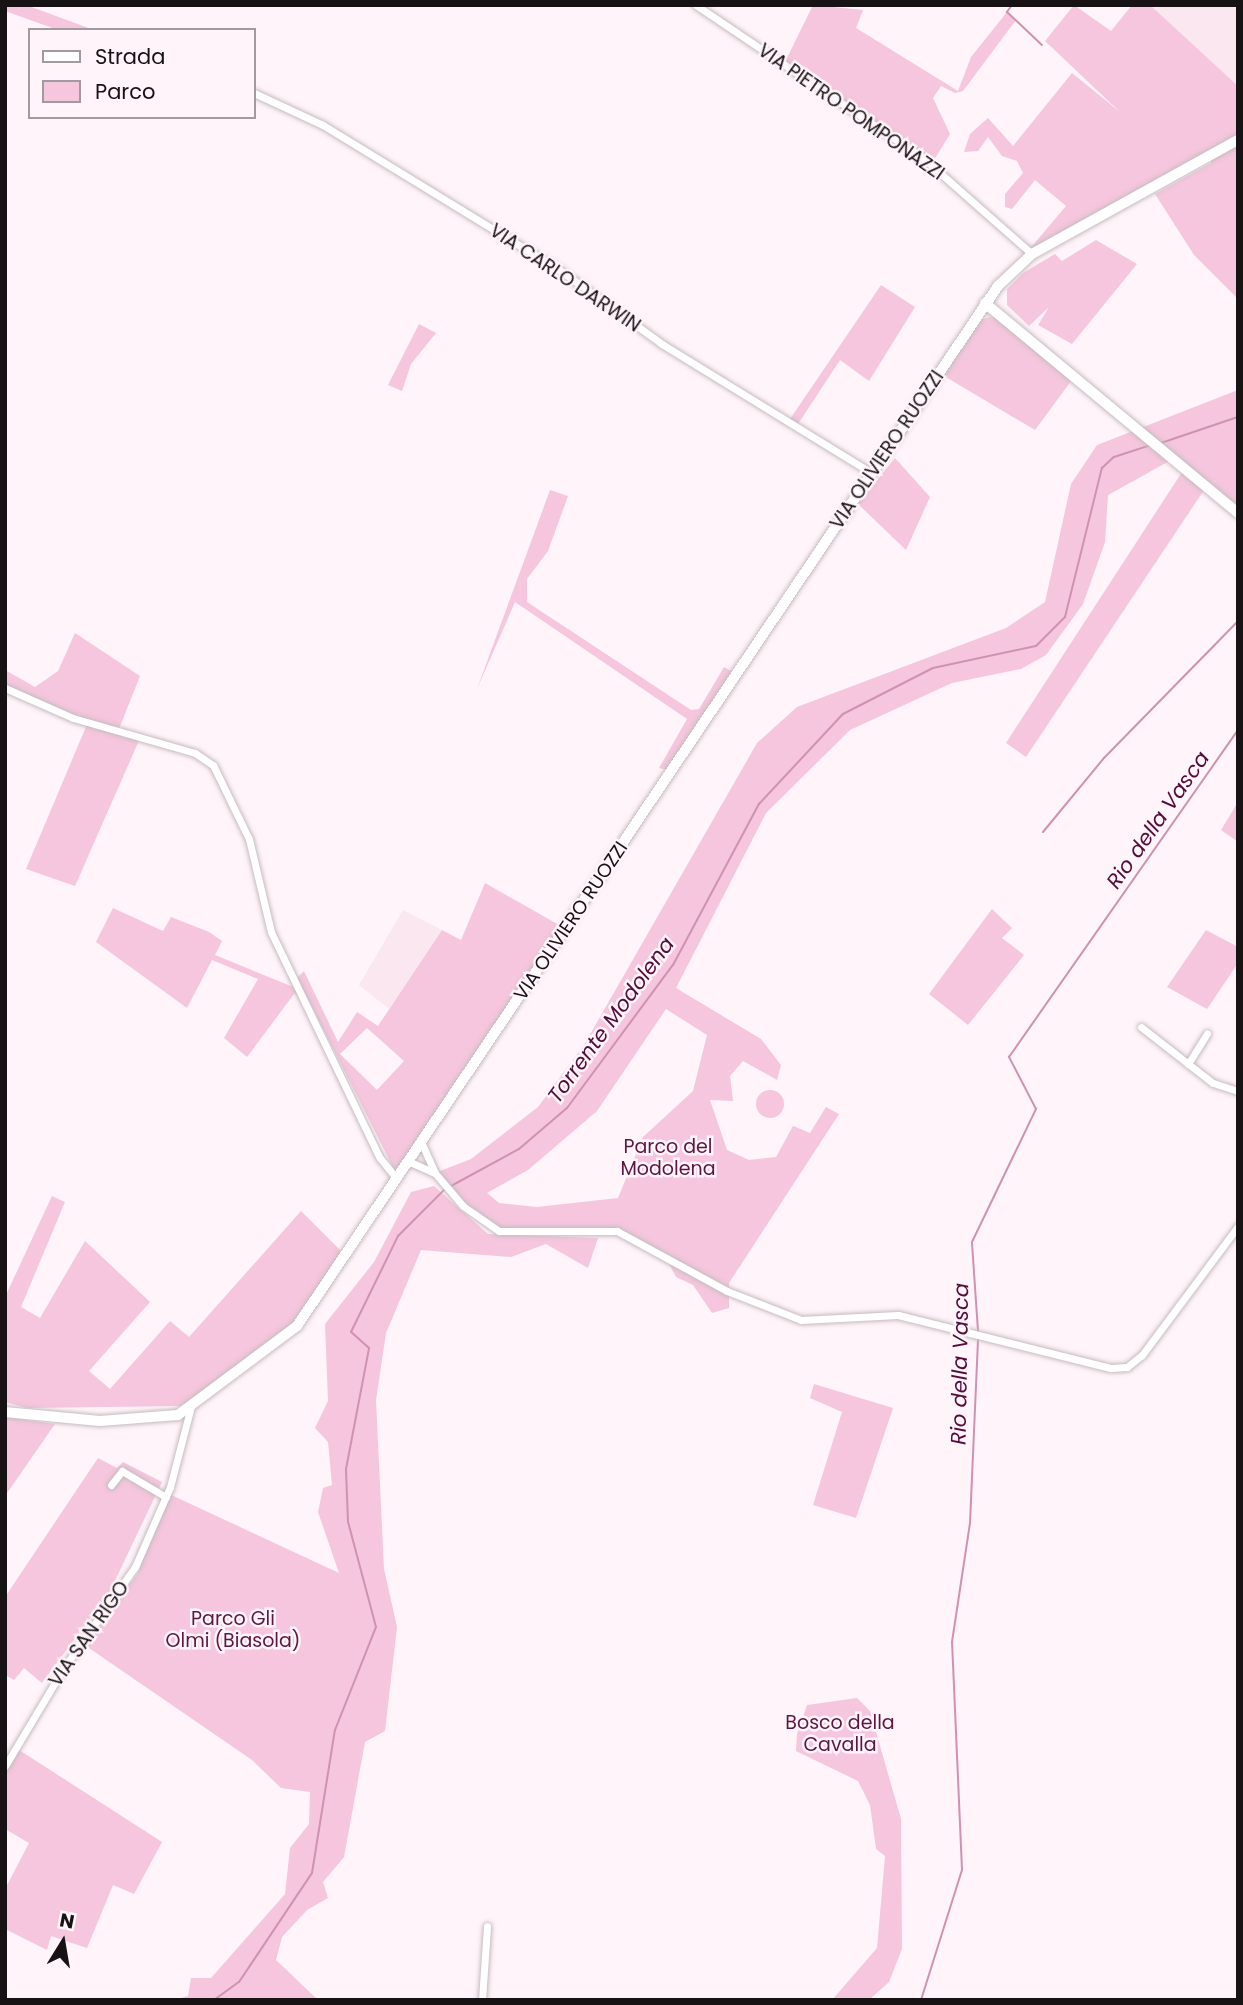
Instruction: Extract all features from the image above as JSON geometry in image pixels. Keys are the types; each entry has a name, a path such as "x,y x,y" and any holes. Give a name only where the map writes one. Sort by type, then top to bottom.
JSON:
{"street":[{"name":"VIA PIETRO POMPONAZZI","path":"696,5 923,158 1032,254"},
{"name":"VIA CARLO DARWIN","path":"256,94 323,125 502,234 662,344 872,473"},
{"name":"VIA OLIVIERO RUOZZI","path":"5,1412 100,1421 165,1418 190,1410 297,1326 398,1180 985,303 1032,254 1238,140"},
{"path":"985,303 1238,513"},
{"path":"5,688 73,718 195,754 213,765 249,839 265,919 380,1158 398,1180"},
{"path":"1141,1027 1218,1086 1238,1091"},
{"path":"1188,1064 1207,1034"},
{"path":"422,1144 435,1173 463,1206 499,1231 630,1234 727,1291 802,1320 898,1315 1127,1367 1238,1226"},
{"path":"410,1162 435,1173"},
{"name":"VIA SAN RIGO","path":"5,1766 58,1676 135,1567 166,1497 190,1410"},
{"path":"111,1485 122,1471 166,1497"},
{"path":"482,2000 487,1926"}],"shaded area":[{"path":"1150,5 1238,5 1238,86 1207,58"},
{"path":"403,910 442,930 389,1009 359,985"}],"green space":[{"path":"5,5 26,5 89,28 52,28 5,11"},
{"path":"813,5 863,10 856,28 958,91 971,57 1007,12 1016,20 963,91 955,93 941,86 933,98 950,134 931,165 784,64"},
{"path":"1074,5 1111,31 1132,5 1150,5 1238,86 1238,299 1194,255 1155,194 1211,163 1211,155 1183,171 1178,167 1032,254 1028,251 1066,206 1035,180 1012,209 1005,207 1005,194 1023,173 1017,161 1002,156 988,137 978,151 964,152 970,134 988,118 1013,146 1072,73 1120,112 1045,41"},
{"path":"1096,240 1137,264 1072,344 1038,325 1049,307 1029,326 1007,305 1007,289 1023,273 1055,254 1062,261"},
{"path":"881,285 915,307 869,381 840,360 796,427 788,422"},
{"path":"990,317 1005,320 1074,377 1035,430 939,373 980,320"},
{"path":"419,324 436,333 411,364 402,391 388,385"},
{"name":"Parco del Modolena","path":"1238,390 1238,510 1206,487 1026,757 1006,743 1184,469 1173,459 1108,495 1105,542 1083,604 1046,655 1021,669 952,683 850,730 766,813 676,988 761,1039 781,1065 777,1080 743,1061 730,1076 733,1101 710,1100 727,1150 749,1160 776,1157 793,1126 810,1133 826,1107 839,1114 729,1283 729,1308 712,1313 693,1285 676,1277 664,1254 630,1234 512,1233 478,1219 435,1173 471,1159 538,1107 584,1045 757,743 797,707 1006,628 1045,602 1071,484 1097,445","holes":["666,1009 707,1035 693,1091 643,1137 618,1198 537,1207 499,1203 487,1193 528,1170 597,1111"]},
{"path":"895,458 930,497 906,550 858,504"},
{"path":"550,490 568,496 548,551 527,579 527,602 691,710 699,709 724,667 733,672 667,770 659,768 687,719 515,602 477,689"},
{"path":"75,633 140,676 119,729 141,736 75,886 26,869 88,722 5,688 5,670 35,687 58,671"},
{"path":"1238,802 1238,842 1221,830"},
{"path":"485,883 566,929 396,1173 308,999 294,994 247,1057 224,1038 258,979 212,960 187,1008 96,942 113,908 163,931 171,917 209,932 222,941 215,955 303,991 297,978 304,971 338,1042 357,1012 378,1026 442,930 461,940","holes":["367,1028 404,1061 377,1090 340,1054"]},
{"path":"992,909 1012,928 1002,938 1024,955 968,1025 929,994"},
{"path":"1206,930 1238,947 1238,963 1207,1009 1167,987"},
{"path":"770,1090 780,1094 784,1104 780,1114 770,1118 760,1114 756,1104 760,1094"},
{"name":"Parco Gli Olmi (Biasola)","path":"434,1186 488,1234 598,1238 588,1268 546,1244 511,1257 421,1250 386,1333 376,1400 384,1569 397,1627 385,1731 365,1742 344,1857 323,1882 328,1898 307,1910 282,1937 276,1960 318,2000 174,2000 188,1996 191,1978 211,1978 285,1894 290,1848 309,1824 310,1792 281,1788 252,1760 86,1646 138,1573 167,1493 339,1573 318,1512 323,1488 332,1485 328,1442 315,1428 328,1401 325,1324 374,1262 411,1192"},
{"path":"52,1196 65,1202 21,1307 40,1318 85,1241 150,1302 89,1371 110,1389 170,1321 189,1337 301,1211 342,1252 289,1328 181,1406 27,1408 5,1402 5,1297"},
{"path":"814,1384 893,1408 856,1518 813,1505 842,1412 810,1398"},
{"path":"5,1417 55,1424 5,1496"},
{"path":"98,1458 117,1468 123,1462 162,1482 110,1591 42,1683 24,1668 14,1680 5,1675 5,1597"},
{"name":"Bosco della Cavalla","path":"857,1698 870,1711 901,1819 902,1949 889,1982 869,2000 832,2000 877,1948 885,1856 876,1849 870,1805 858,1781 796,1751 797,1734 807,1705"},
{"path":"16,1748 162,1842 134,1894 113,1885 87,1948 51,1936 47,1950 5,1929 5,1889 29,1843 5,1829 5,1762"}],"waterway":[{"path":"1012,5 1007,12 1042,45"},
{"name":"Torrente Modolena","path":"1161,443 1238,417"},
{"name":"Torrente Modolena","path":"451,1186 519,1149 567,1108 673,965 759,804 843,714 933,668 1036,646 1065,617 1102,468 1114,457 1152,445"},
{"path":"1043,832 1104,758 1238,621"},
{"name":"Rio della Vasca","path":"978,1331 972,1242 1036,1109 1009,1057 1238,730"},
{"name":"Torrente Modolena","path":"214,2000 239,1982 312,1873 335,1730 376,1627 348,1522 346,1469 369,1348 351,1332 398,1236 446,1188"},
{"name":"Rio della Vasca","path":"921,2000 962,1870 952,1642 970,1523 978,1337"}]}
